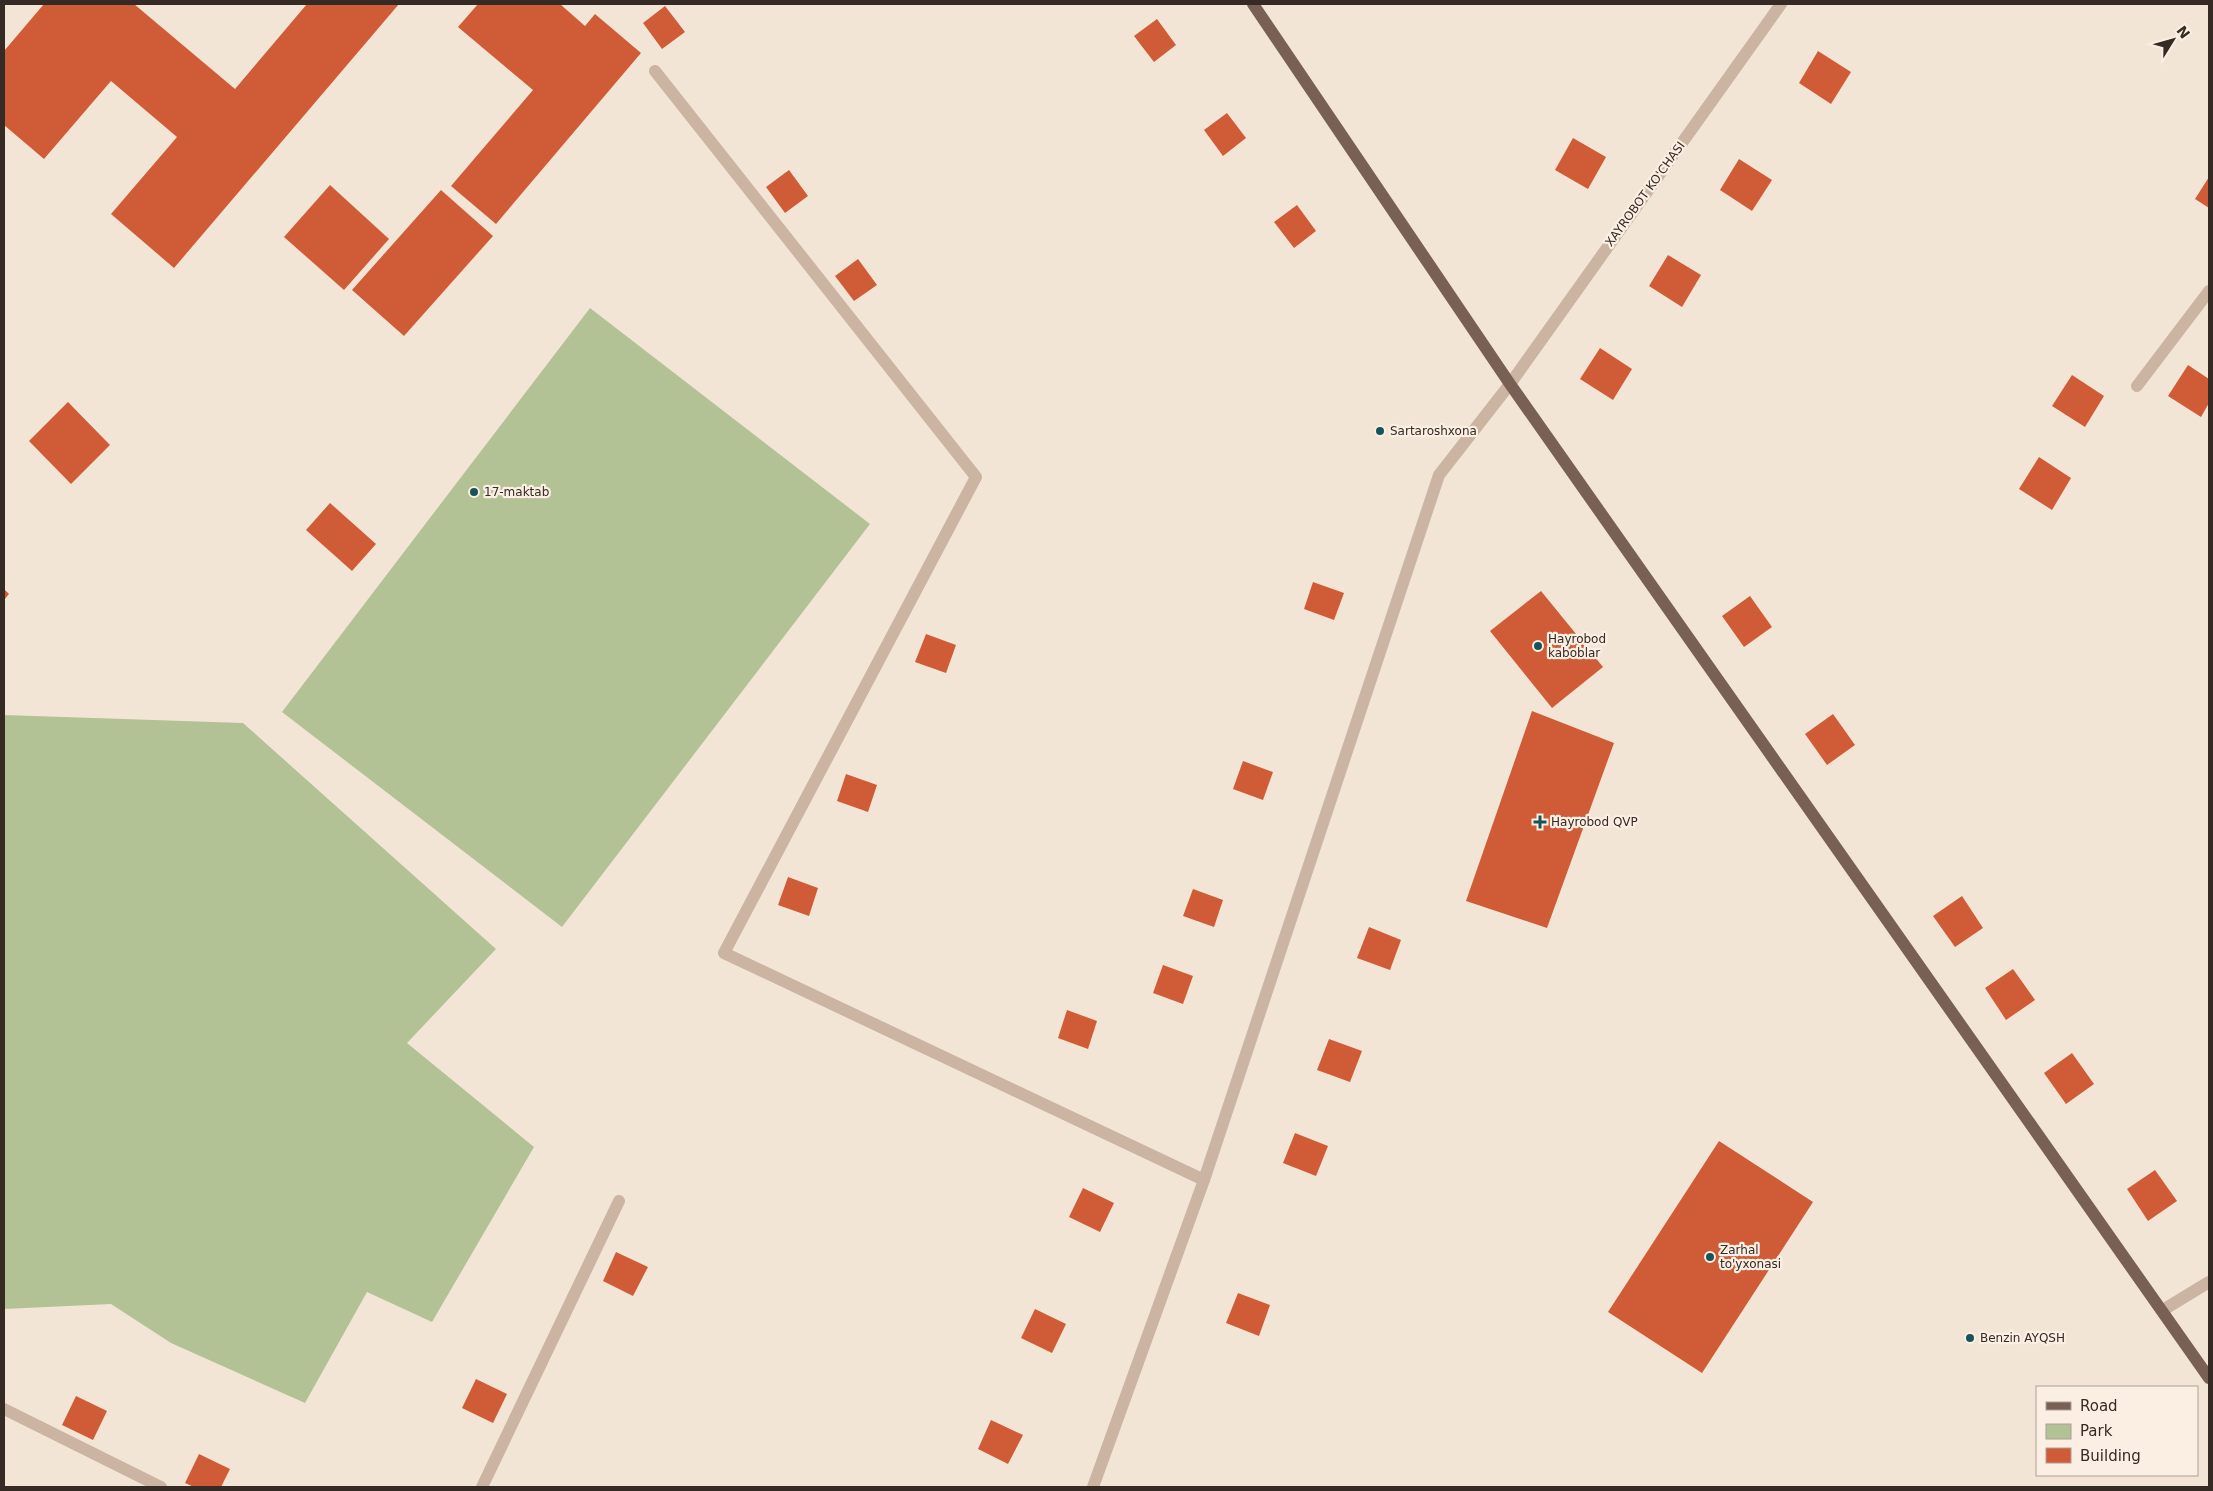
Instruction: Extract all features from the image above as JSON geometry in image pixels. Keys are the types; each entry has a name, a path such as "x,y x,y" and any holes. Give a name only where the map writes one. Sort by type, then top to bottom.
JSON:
{"main road":[{"path":"1253,4 1510,384 2209,1378"}],"street":[{"name":"XAYROBOT KO'CHASI","path":"1093,1487 1204,1180 1439,475 1510,384 1781,4"},
{"path":"655,71 976,476 724,953 1204,1180"},
{"path":"2137,386 2209,291"},
{"path":"482,1487 619,1201"},
{"path":"2163,1310 2209,1282"},
{"path":"4,1408 162,1487"}],"green space":[{"path":"590,308 870,524 562,927 282,712"},
{"path":"4,715 243,723 496,949 407,1043 534,1147 432,1322 367,1292 305,1403 171,1343 111,1304 4,1309"}],"building":[{"path":"44,4 134,4 235,89 307,4 399,4 174,268 111,214 177,137 111,81 44,159 4,125 4,51"},
{"path":"478,4 560,4 585,26 595,14 641,53 496,224 451,186 533,90 458,27"},
{"path":"665,6 685,32 662,49 643,23"},
{"path":"1157,19 1176,45 1154,62 1134,36"},
{"path":"1818,51 1851,72 1831,104 1799,83"},
{"path":"1227,113 1246,138 1223,156 1204,130"},
{"path":"1573,138 1606,157 1588,189 1555,170"},
{"path":"1739,159 1772,180 1752,211 1720,190"},
{"path":"789,170 808,196 785,213 766,187"},
{"path":"2209,177 2209,208 2195,199"},
{"path":"330,185 389,239 344,290 284,237"},
{"path":"441,190 493,236 404,336 352,290"},
{"path":"1297,205 1316,231 1294,248 1274,222"},
{"path":"1668,255 1701,275 1682,307 1649,286"},
{"path":"858,259 877,285 854,301 835,276"},
{"path":"1600,348 1632,369 1613,400 1580,379"},
{"path":"2188,365 2209,379 2209,403 2201,417 2168,396"},
{"path":"2072,375 2104,396 2085,427 2052,406"},
{"path":"68,402 110,445 71,484 29,441"},
{"path":"2039,457 2071,478 2052,510 2019,489"},
{"path":"330,503 376,544 352,571 306,530"},
{"path":"1313,582 1344,593 1334,620 1304,609"},
{"path":"4,589 9,594 4,600"},
{"path":"1541,591 1603,667 1552,708 1490,631"},
{"path":"1750,596 1772,627 1744,647 1722,616"},
{"path":"926,634 956,645 946,673 915,662"},
{"name":"Hayrobod QVP","path":"1532,711 1614,743 1547,928 1466,901"},
{"path":"1833,714 1855,745 1827,765 1805,734"},
{"path":"1243,761 1273,772 1263,800 1233,789"},
{"path":"846,774 877,785 868,812 837,801"},
{"path":"788,877 818,888 809,916 778,905"},
{"path":"1193,889 1223,900 1214,927 1183,916"},
{"path":"1962,896 1983,928 1955,947 1933,916"},
{"path":"1369,927 1401,940 1390,970 1357,958"},
{"path":"1163,965 1193,976 1183,1004 1153,993"},
{"path":"2013,969 2035,1000 2006,1020 1985,988"},
{"path":"1067,1010 1097,1021 1088,1049 1058,1038"},
{"path":"1329,1039 1362,1051 1350,1082 1317,1070"},
{"path":"2072,1053 2094,1084 2066,1104 2044,1073"},
{"path":"1295,1133 1328,1146 1316,1176 1283,1163"},
{"name":"Zarhal to'yxonasi","path":"1719,1141 1813,1202 1702,1373 1608,1312"},
{"path":"2155,1170 2177,1201 2148,1221 2127,1189"},
{"path":"1083,1188 1114,1203 1100,1232 1069,1217"},
{"path":"616,1252 648,1267 633,1296 603,1281"},
{"path":"1238,1293 1270,1305 1259,1336 1226,1323"},
{"path":"1035,1309 1066,1324 1052,1353 1021,1338"},
{"path":"476,1379 507,1394 493,1423 462,1408"},
{"path":"76,1396 107,1411 93,1440 62,1425"},
{"path":"991,1420 1023,1435 1008,1464 978,1449"},
{"path":"199,1454 230,1469 221,1487 194,1487 185,1483"}],"place":[{"name":"Sartaroshxona","path":"1380,431"},
{"name":"17-maktab","path":"474,492"},
{"name":"Hayrobod kaboblar","path":"1538,646"},
{"name":"Hayrobod QVP","path":"1540,822"},
{"name":"Zarhal to'yxonasi","path":"1710,1257"},
{"name":"Benzin AYQSH","path":"1970,1338"}]}
